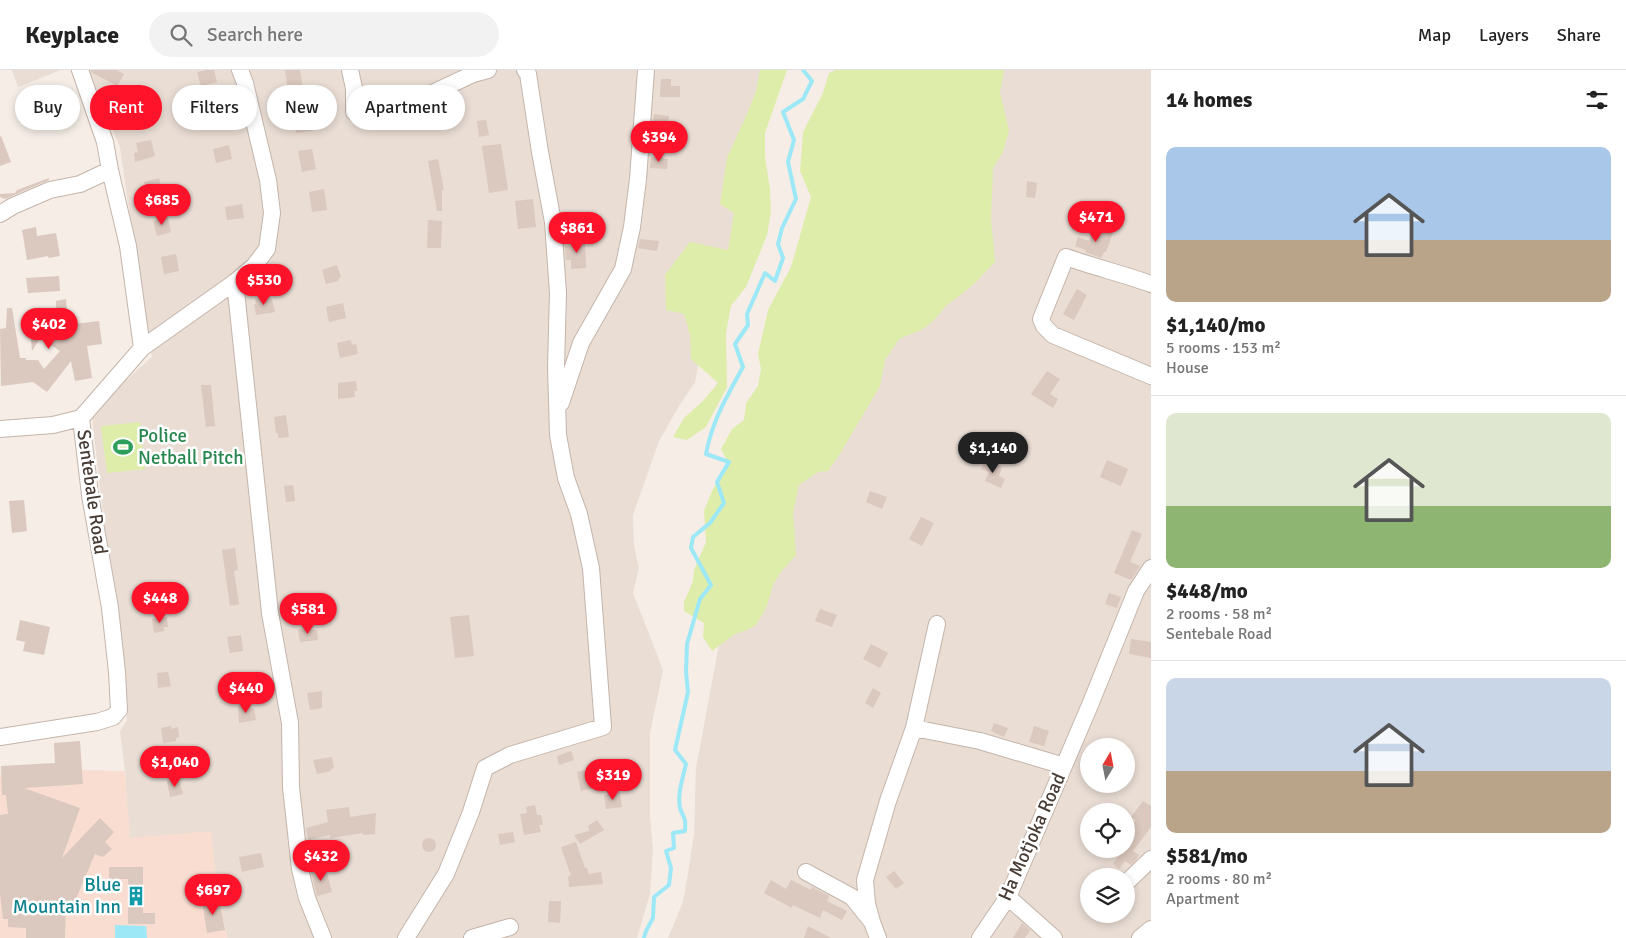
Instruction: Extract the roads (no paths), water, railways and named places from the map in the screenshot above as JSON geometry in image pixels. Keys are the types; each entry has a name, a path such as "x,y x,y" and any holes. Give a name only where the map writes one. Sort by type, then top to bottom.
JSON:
{"street":[{"path":"80,70 105,142 128,246 142,348"},
{"path":"0,429 52,425 81,418 142,348 235,282 254,266 267,249 272,213 268,180 245,83 240,70"},
{"path":"350,70 354,88 354,112 424,97 474,74 488,70"},
{"path":"406,938 446,874 471,812 485,768 510,755 603,727 591,568 579,514 566,478 558,435 558,293 553,222 528,74 525,70"},
{"path":"557,415 581,343 623,270 632,227 638,179 646,70"},
{"path":"0,214 13,206 50,190 80,184 110,170"},
{"path":"1151,284 1066,257 1041,319 1044,326 1053,335 1151,376"},
{"path":"235,282 270,613 290,723 291,787 300,869 307,898 323,938"},
{"name":"Sentebale Road","path":"0,737 97,722 113,717 119,710 110,608 90,495 81,418"},
{"name":"Ha Motjoka Road","path":"980,938 1008,896 1136,591 1151,568"},
{"path":"878,938 867,904 864,880 888,801 914,728 937,624"},
{"path":"914,728 980,741 1064,766"},
{"path":"1135,874 1151,859"},
{"path":"806,872 852,897 872,922"},
{"path":"1008,896 1054,938"},
{"path":"472,938 510,927"},
{"path":"1140,938 1151,929"}],"water":[{"path":"115,925 146,926 147,938 115,938"}],"waterway":[{"path":"644,938 653,918 654,897 669,885 671,868 666,851 674,848 673,833 685,831 685,820 680,808 679,797 686,764 675,750 688,692 686,672 687,644 700,599 711,585 691,548 693,537 710,523 724,503 717,482 729,462 706,454 716,420 743,367 735,344 748,325 747,314 765,273 775,281 783,258 778,244 782,228 796,199 788,162 794,140 783,112 803,99 812,81 803,70"}],"place":[{"name":"Police Netball Pitch","path":"123,447"},
{"name":"Blue Mountain Inn","path":"136,896"}]}
